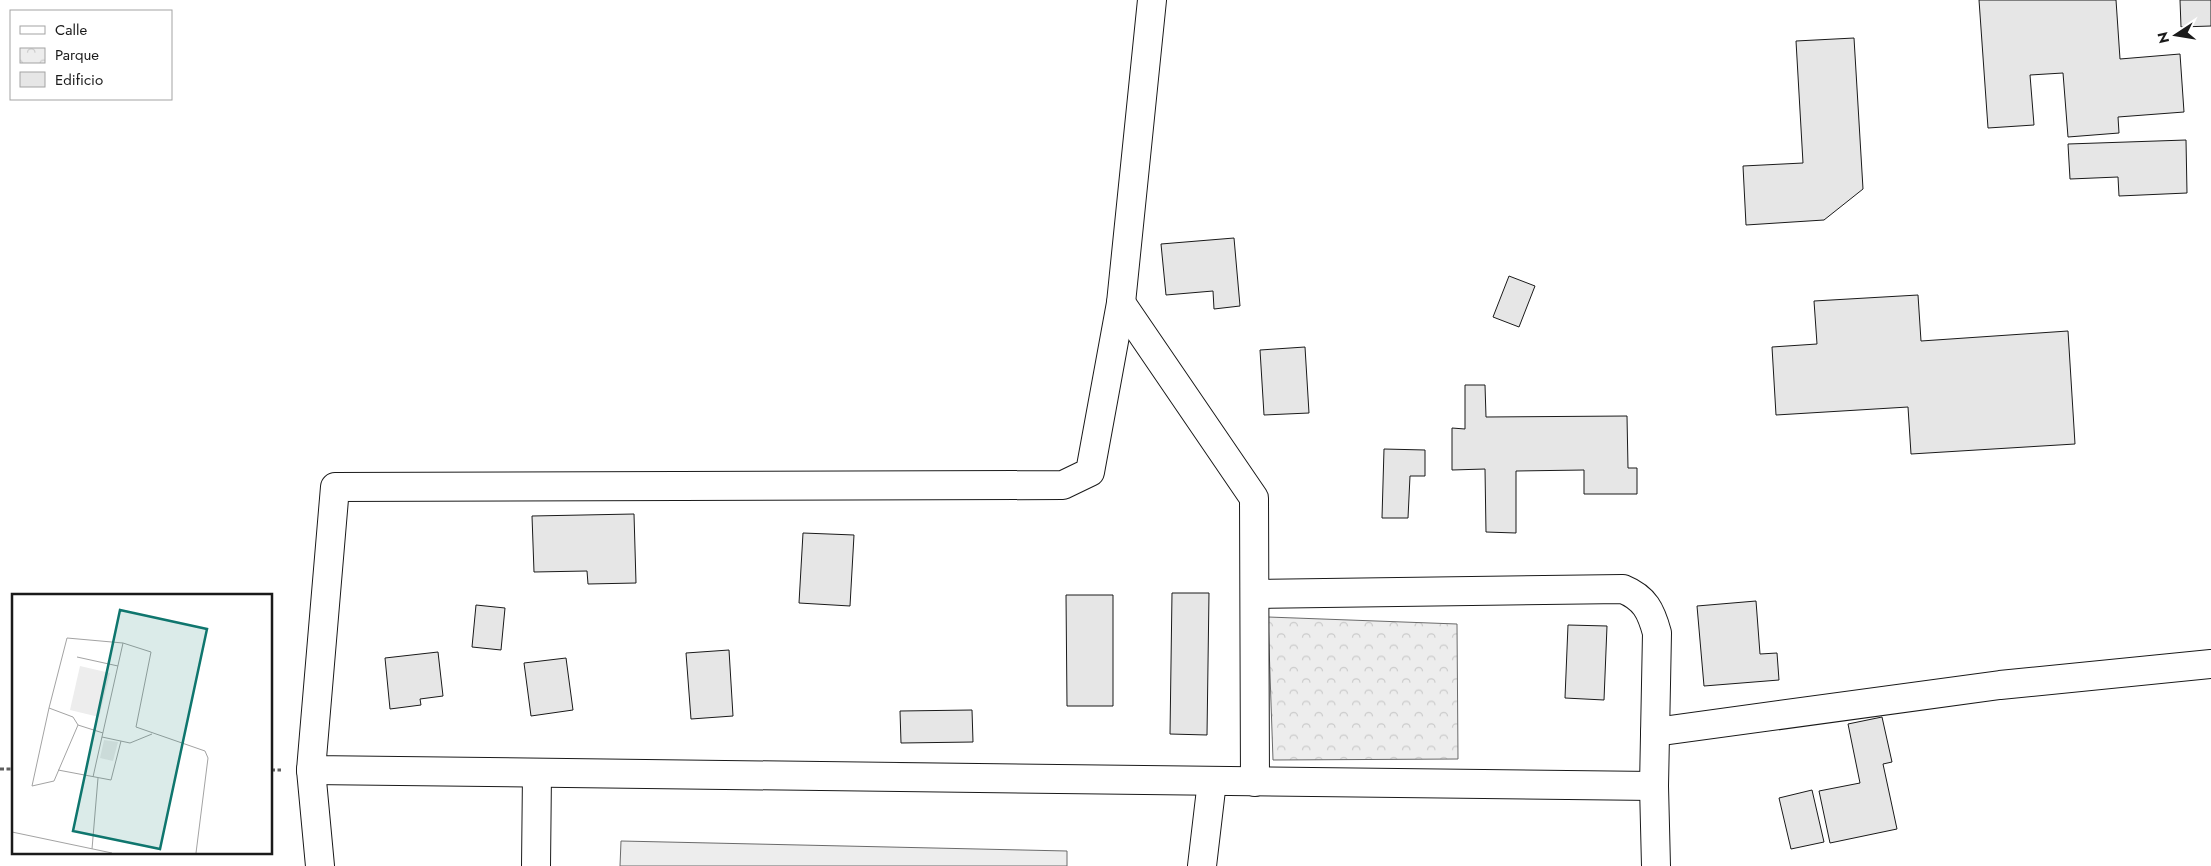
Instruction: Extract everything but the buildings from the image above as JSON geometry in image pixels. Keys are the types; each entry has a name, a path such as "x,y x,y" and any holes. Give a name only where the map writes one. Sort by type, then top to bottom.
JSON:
{"street":[{"path":"320,866 311,770 336,487 1063,485 1090,472 1120,303 1152,0"},
{"path":"1120,303 1254,498 1255,782"},
{"path":"1255,594 1623,589 1637,594 1650,610 1657,633 1654,732 1656,866"},
{"path":"1654,732 2000,686 2211,664"},
{"path":"311,770 1654,786"},
{"path":"536,866 537,773"},
{"path":"1202,866 1212,781"}],"green space":[{"path":"1268,617 1457,624 1458,759 1273,760"}],"shaded area":[{"path":"621,841 1067,851 1067,866 620,866"}]}
